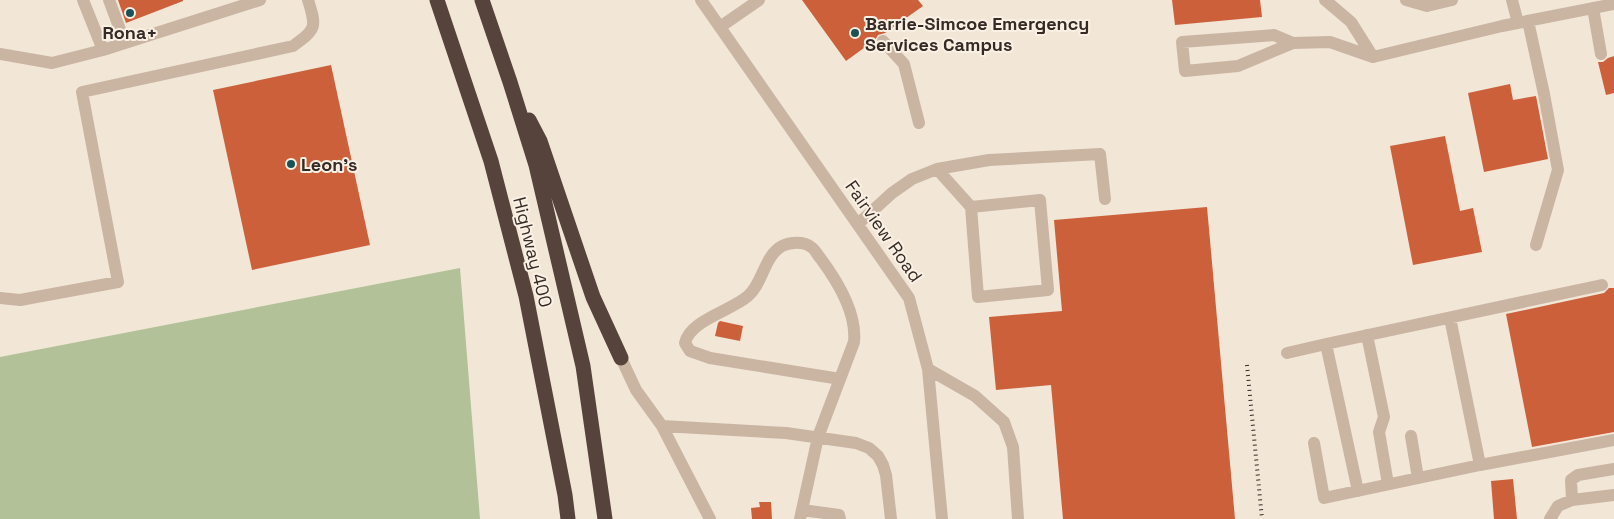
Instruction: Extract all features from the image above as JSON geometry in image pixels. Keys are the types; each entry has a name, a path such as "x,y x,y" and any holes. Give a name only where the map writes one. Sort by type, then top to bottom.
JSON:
{"highway":[{"name":"Highway 400","path":"437,0 491,161 526,296 568,519"},
{"name":"Highway 400","path":"482,0 536,165 583,366 605,519"},
{"path":"510,82 540,141 593,297 621,358"}],"street":[{"path":"83,0 103,50"},
{"path":"109,0 125,43"},
{"path":"0,54 52,63 103,50 260,0"},
{"path":"0,298 20,300 118,282 82,92 293,46 310,33 313,26 308,0"},
{"name":"Fairview Road","path":"701,0 909,298 928,369 942,519"},
{"path":"720,27 760,0"},
{"path":"1325,0 1351,22 1373,57"},
{"path":"1406,0 1427,6 1452,0"},
{"path":"1512,0 1523,22 1544,94 1558,170 1536,245"},
{"path":"1293,42 1238,66 1185,71 1182,42 1274,34 1293,42 1330,42 1373,57 1523,22 1614,4"},
{"path":"1593,8 1601,54"},
{"path":"883,41 904,64 919,123"},
{"path":"858,224 892,193 912,179 937,169 989,160 1100,154 1105,199"},
{"path":"937,169 971,207 978,297 1048,290 1040,200 971,207"},
{"path":"840,379 710,358 690,351 685,343 686,337 697,326 748,296 766,265 780,247 790,243 801,243 811,247 838,284 855,330 853,347 818,437 801,514 839,515 840,519"},
{"path":"1287,353 1602,285"},
{"path":"1450,318 1480,465"},
{"path":"1367,336 1384,417 1379,432 1388,484"},
{"path":"1326,344 1358,490"},
{"path":"621,358 636,390 662,426 710,519"},
{"path":"928,369 975,396 1004,422 1013,447 1018,519"},
{"path":"662,426 786,433 856,443 869,448 878,456 886,475 890,519"},
{"path":"1411,436 1418,478"},
{"path":"1314,443 1324,498 1480,465 1614,440"},
{"path":"1572,500 1571,480 1578,475 1614,469"},
{"path":"1550,519 1558,506 1572,500 1614,495"}],"green space":[{"path":"460,268 480,519 0,519 0,357"}],"building":[{"name":"Rona+","path":"118,0 183,0 183,1 126,23"},
{"name":"Barrie-Simcoe Emergency Services Campus","path":"802,0 918,0 923,6 885,33 878,35 875,40 846,61"},
{"path":"1172,0 1260,0 1262,17 1175,25"},
{"path":"1614,56 1614,93 1606,95 1598,62 1603,62"},
{"path":"331,65 370,245 252,270 213,90"},
{"path":"1510,84 1513,100 1536,96 1548,159 1484,172 1468,93"},
{"path":"1445,136 1460,211 1473,208 1482,252 1413,265 1390,146"},
{"path":"1207,207 1235,519 1063,519 1051,385 996,390 989,317 1062,311 1054,220"},
{"path":"1609,288 1614,288 1614,432 1532,447 1506,314 1604,293"},
{"path":"720,321 743,326 740,341 715,336"},
{"path":"1513,479 1517,519 1494,519 1491,481"},
{"path":"759,502 771,502 772,519 752,519 751,508 760,507"}],"railway":[{"path":"1247,365 1262,519"}],"place":[{"name":"Rona+","path":"130,13"},
{"name":"Barrie-Simcoe Emergency Services Campus","path":"855,33"},
{"name":"Leon's","path":"291,164"}]}
